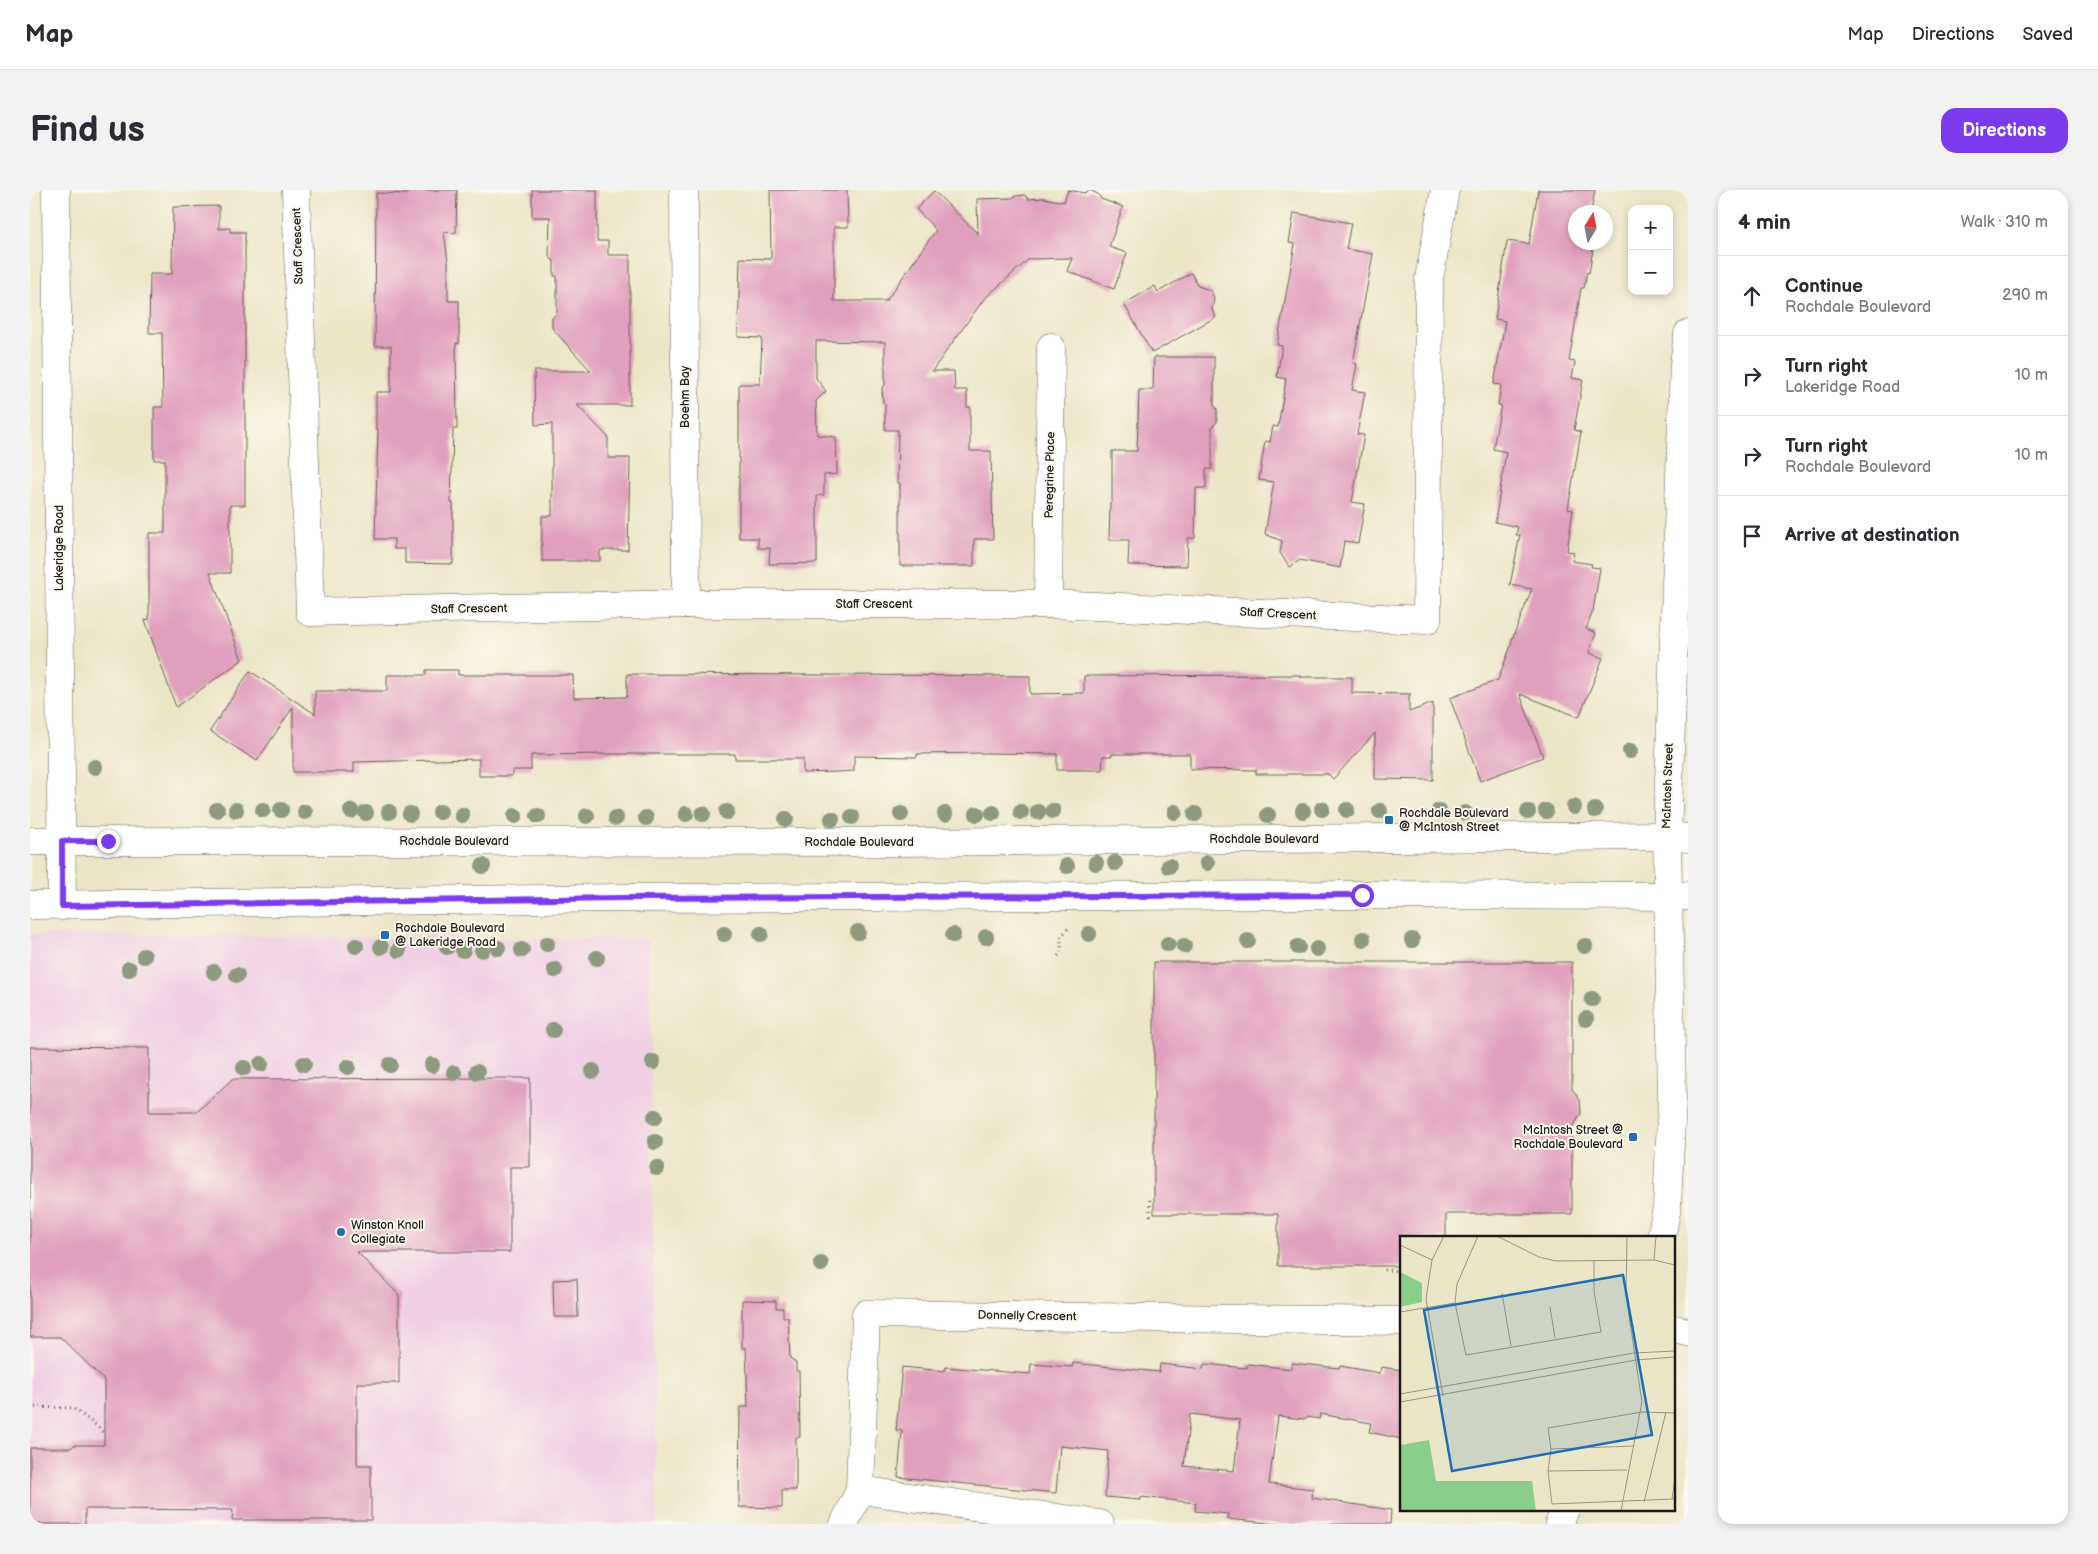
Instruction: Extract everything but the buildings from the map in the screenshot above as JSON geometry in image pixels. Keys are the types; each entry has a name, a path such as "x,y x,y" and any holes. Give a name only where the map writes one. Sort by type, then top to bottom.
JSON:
{"street":[{"name":"Lakeridge Road","path":"56,190 62,906"},
{"name":"Staff Crescent","path":"296,190 310,612 686,604 1048,604 1427,620 1429,279 1445,190"},
{"name":"Boehm Bay","path":"684,190 686,604"},
{"name":"McIntosh Street","path":"1661,1236 1667,1207 1678,896 1677,837 1684,364 1688,334"},
{"name":"Peregrine Place","path":"1048,604 1051,347"},
{"name":"Rochdale Boulevard","path":"30,841 871,842 1677,837"},
{"path":"30,905 621,898 1362,895 1678,896"},
{"name":"Donnelly Crescent","path":"844,1524 860,1490 866,1314 1400,1321"},
{"path":"860,1490 1100,1524"},
{"path":"1559,1524 1564,1512"}],"path":[{"path":"1058,956 1061,953 1062,937 1070,926"},
{"path":"1150,1200 1150,1216"},
{"path":"1384,1270 1400,1271"},
{"path":"30,1407 73,1408 104,1433"}],"shaded area":[{"name":"Winston Knoll Collegiate","path":"30,934 649,939 657,1524 30,1524"}],"place":[{"name":"Rochdale Boulevard @ McIntosh Street","path":"1389,820"},
{"name":"Rochdale Boulevard @ Lakeridge Road","path":"385,935"},
{"name":"McIntosh Street @ Rochdale Boulevard","path":"1633,1137"},
{"name":"Winston Knoll Collegiate","path":"341,1232"}],"route":[{"path":"108,841 62,841 62,906 621,898 1362,895"}]}
